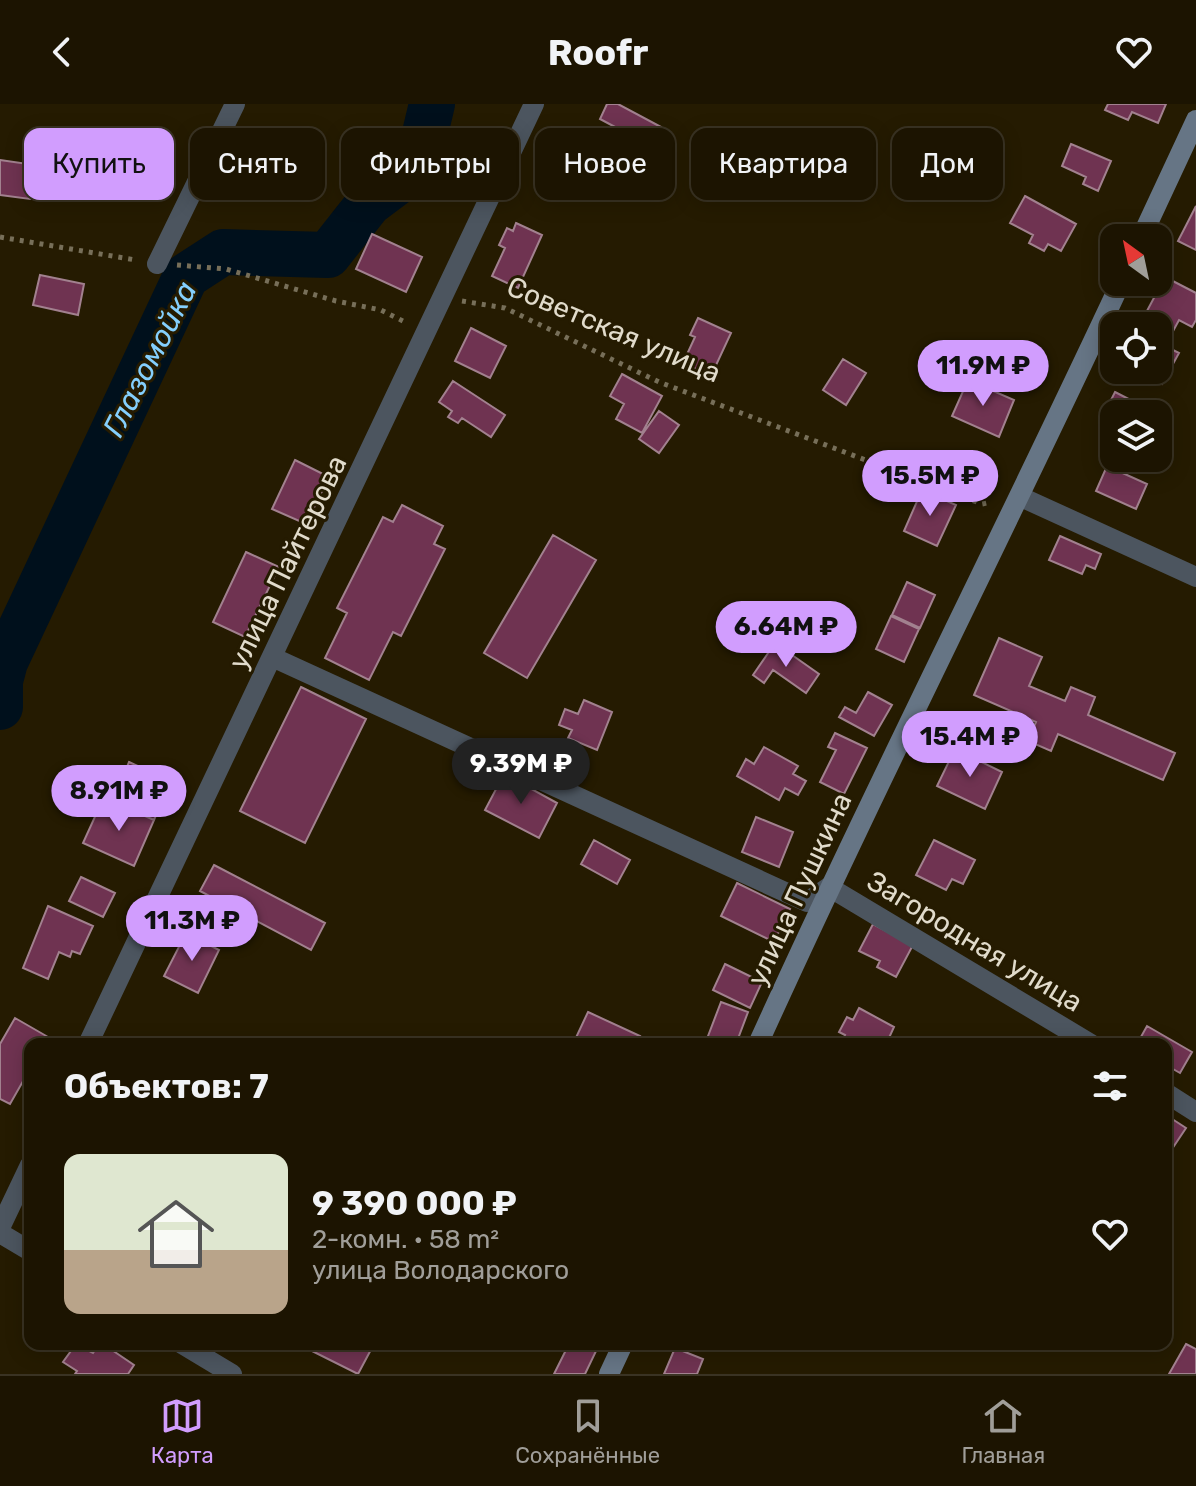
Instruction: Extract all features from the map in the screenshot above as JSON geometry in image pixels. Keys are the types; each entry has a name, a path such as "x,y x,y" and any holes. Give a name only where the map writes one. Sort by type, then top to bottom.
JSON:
{"main road":[{"path":"1148,224 1196,120"},
{"name":"улица Пушкина","path":"761,1038 829,887 1021,497 1114,296"},
{"path":"609,1374 620,1350"}],"street":[{"path":"157,264 235,104"},
{"name":"улица Пайтерова","path":"91,1038 534,104"},
{"path":"1021,497 1196,577"},
{"path":"272,657 807,902 829,887"},
{"name":"Загородная улица","path":"829,887 1081,1038"},
{"path":"1172,1097 1196,1112"},
{"path":"24,1178 0,1230 24,1247"},
{"path":"192,1350 232,1374"}],"path":[{"path":"0,237 157,264 226,269 336,301 381,310 427,333"},
{"name":"Советская улица","path":"427,333 462,301 505,308 659,382 982,504 1021,497"}],"building":[{"path":"607,104 618,104 661,127 617,128 600,119"},
{"path":"1108,104 1166,104 1158,123 1132,112 1128,120 1105,110"},
{"path":"1071,144 1111,161 1098,191 1083,184 1086,177 1062,166"},
{"path":"0,160 24,163 24,198 0,195"},
{"path":"1025,196 1076,224 1061,251 1048,244 1044,251 1029,243 1033,235 1010,223"},
{"path":"1196,206 1196,250 1178,241"},
{"path":"516,223 542,235 518,288 492,276 505,248 499,245 507,228 513,231"},
{"path":"372,234 422,257 406,292 356,269"},
{"path":"40,275 84,284 78,315 33,305"},
{"path":"1172,281 1196,293 1196,320 1192,327 1179,320 1172,333 1172,312 1146,312 1155,296 1172,296"},
{"path":"698,318 731,333 711,376 683,363 695,337 690,335"},
{"path":"471,328 506,346 490,378 455,361"},
{"path":"1172,350 1179,353 1172,366"},
{"path":"843,359 866,373 846,405 823,390"},
{"path":"622,374 662,396 642,433 616,419 624,404 610,396"},
{"path":"968,380 1014,400 999,437 952,416"},
{"path":"453,381 505,415 491,437 462,418 458,423 448,417 452,411 439,402"},
{"path":"1115,392 1131,400 1111,400"},
{"path":"659,411 679,425 659,453 639,439"},
{"path":"295,460 329,477 306,524 272,509"},
{"path":"1104,472 1120,472 1147,484 1136,509 1096,491"},
{"path":"922,490 956,505 937,546 904,531"},
{"path":"402,505 443,526 434,544 445,549 401,636 393,632 369,680 325,658 347,613 337,608 383,517 393,522"},
{"path":"553,535 596,560 527,678 484,653"},
{"path":"1060,536 1101,554 1095,569 1086,565 1082,574 1049,560"},
{"path":"246,552 279,567 245,637 213,622"},
{"path":"907,582 935,595 920,628 892,615"},
{"path":"891,616 919,629 904,662 876,649"},
{"path":"999,638 1042,657 1029,686 1065,701 1071,687 1095,697 1088,715 1175,753 1163,780 1058,734 1051,751 1028,741 1036,722 974,695"},
{"path":"775,643 819,674 806,693 773,670 764,683 753,675"},
{"path":"301,687 366,719 305,843 240,811"},
{"path":"868,692 892,705 874,736 839,717 845,707 856,713"},
{"path":"584,700 612,712 597,750 568,738 572,730 559,725 565,709 578,714"},
{"path":"835,733 867,748 844,794 820,782 836,750 828,747"},
{"path":"764,747 798,766 793,774 806,781 798,795 785,788 779,800 737,776 746,759 754,764"},
{"path":"955,749 1002,772 985,809 937,786"},
{"path":"129,762 171,781 154,820 103,797 110,782 119,786"},
{"path":"504,774 557,803 539,838 485,810"},
{"path":"111,801 154,820 134,866 83,843 98,810 105,813"},
{"path":"756,817 793,832 779,867 742,852"},
{"path":"594,840 630,860 617,884 581,864"},
{"path":"934,840 975,860 963,884 952,879 946,890 916,875"},
{"path":"214,865 325,923 311,950 200,891"},
{"path":"81,877 115,893 103,917 69,901"},
{"path":"737,883 790,909 774,942 721,916"},
{"path":"48,906 93,926 80,954 72,951 70,957 59,952 48,979 23,968"},
{"path":"873,924 913,945 896,977 877,967 880,961 859,951"},
{"path":"186,933 219,950 198,993 164,976"},
{"path":"725,964 762,982 750,1008 713,990"},
{"path":"721,1002 748,1012 738,1038 707,1038"},
{"path":"859,1008 894,1027 889,1038 843,1038 845,1035 839,1032 847,1017 853,1020"},
{"path":"588,1012 640,1036 639,1038 576,1038"},
{"path":"15,1018 48,1037 24,1038 24,1080 10,1104 0,1099 0,1044"},
{"path":"1147,1026 1168,1038 1140,1038"},
{"path":"1172,1040 1192,1052 1180,1073 1172,1068"},
{"path":"1172,1119 1186,1128 1172,1149"},
{"path":"1186,1344 1196,1349 1196,1374 1169,1374"},
{"path":"72,1350 93,1353 95,1350 112,1350 134,1365 128,1374 75,1374 77,1371 63,1362"},
{"path":"310,1350 371,1350 358,1374"},
{"path":"566,1350 597,1350 585,1374 554,1374"},
{"path":"674,1350 703,1359 697,1374 664,1374"}],"waterway":[{"name":"Глазомойка","path":"0,707 0,681 5,662 186,276 223,252 328,255 369,203 417,167 432,104"}]}
